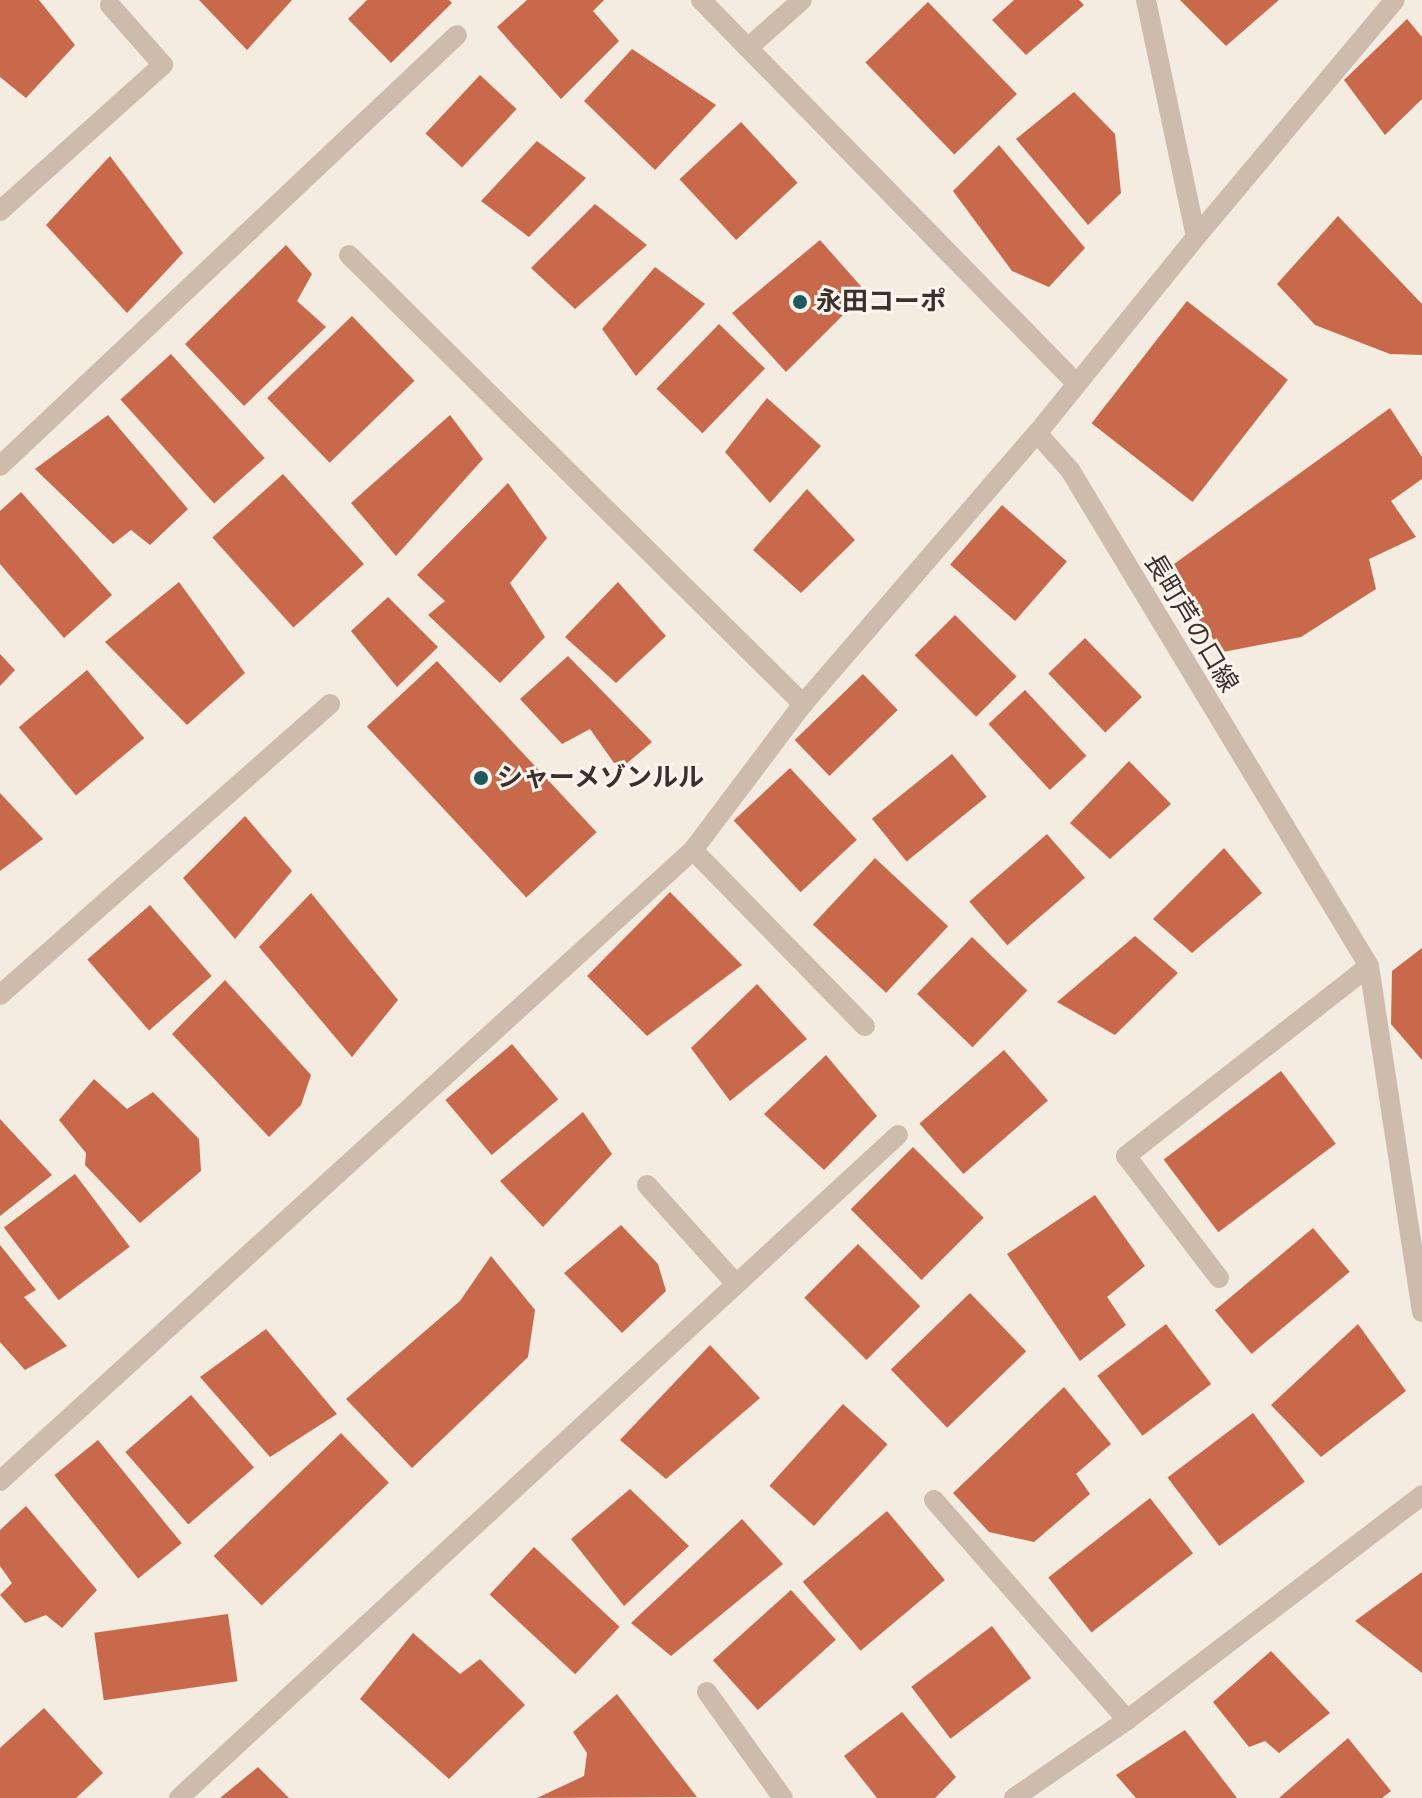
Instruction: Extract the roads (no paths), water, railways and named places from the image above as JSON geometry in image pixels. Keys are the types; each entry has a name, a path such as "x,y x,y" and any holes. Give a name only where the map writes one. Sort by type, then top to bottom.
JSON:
{"street":[{"path":"701,0 750,46 1077,384"},
{"path":"750,46 802,0"},
{"path":"1146,0 1196,237"},
{"path":"0,1481 693,850 803,704 1037,433 1395,0"},
{"path":"0,211 163,65 110,5"},
{"path":"0,466 457,35"},
{"path":"349,255 803,704"},
{"name":"長町芦の口線","path":"1037,433 1070,470 1369,966 1422,1312"},
{"path":"0,995 330,704"},
{"path":"693,850 865,1026"},
{"path":"1219,1278 1126,1156 1369,966"},
{"path":"179,1798 898,1135"},
{"path":"647,1185 736,1284"},
{"path":"1014,1798 1127,1720 1422,1495"},
{"path":"934,1500 1127,1720"},
{"path":"707,1692 783,1798"}],"place":[{"name":"永田コーポ","path":"800,302"},
{"name":"シャーメゾンルル","path":"481,778"}]}
